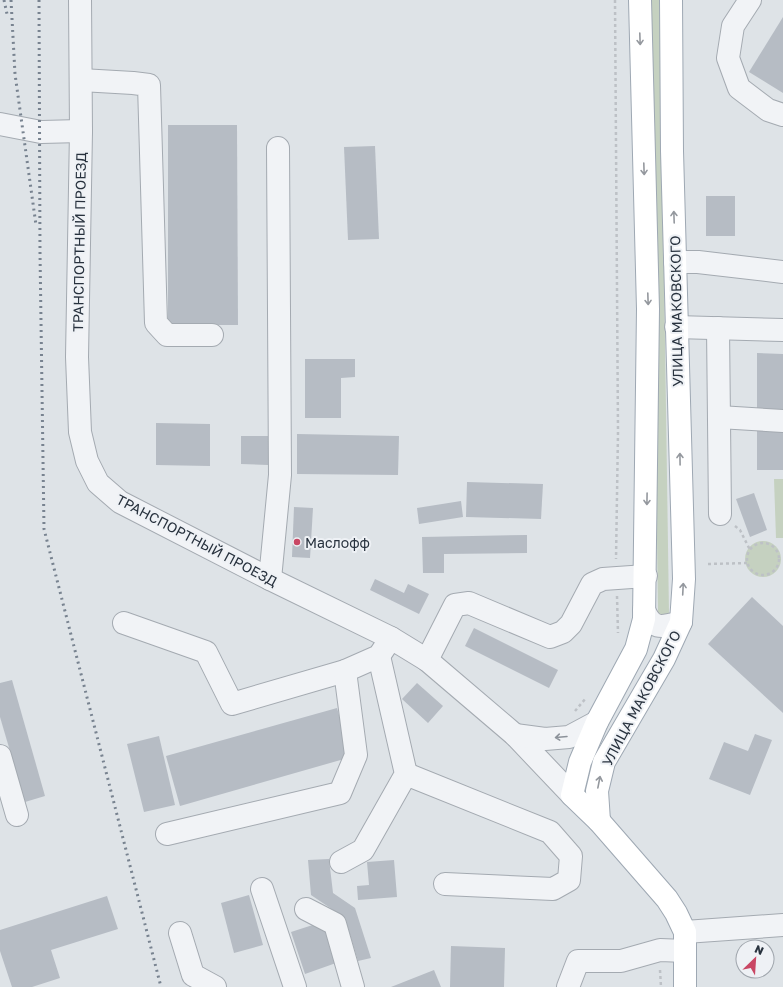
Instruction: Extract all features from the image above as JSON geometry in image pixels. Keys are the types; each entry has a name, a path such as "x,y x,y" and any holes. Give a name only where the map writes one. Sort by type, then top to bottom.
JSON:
{"main road":[{"name":"УЛИЦА МАКОВСКОГО","path":"572,795 580,762 597,722 636,649 644,610 646,576 648,309 640,0"},
{"name":"УЛИЦА МАКОВСКОГО","path":"599,821 597,791 604,762 664,659 681,622 684,579 676,327 671,0"},
{"path":"572,795 599,821 667,899 676,913 685,942 685,987"}],"street":[{"name":"ТРАНСПОРТНЫЙ ПРОЕЗД","path":"80,0 81,131 77,357 80,432 87,461 98,482 120,502 270,579 385,647 427,660 515,735 572,795"},
{"path":"750,0 733,26 728,58 739,88 768,110 783,115"},
{"path":"81,80 133,82 149,85 156,323 167,335 212,335"},
{"path":"0,124 41,132 81,131"},
{"path":"270,579 280,475 278,148"},
{"path":"675,262 698,262 783,272"},
{"path":"676,327 783,330"},
{"path":"718,328 720,514"},
{"path":"719,417 783,420"},
{"path":"427,660 455,605 469,603 550,637 563,632 571,624 592,584 603,578 646,576"},
{"name":"УЛИЦА МАКОВСКОГО","path":"644,610 648,619 656,625 664,627 681,622"},
{"path":"124,623 206,652 232,704 345,671 385,647 406,774 363,850 341,862"},
{"path":"167,834 340,793 356,755 345,671"},
{"name":"УЛИЦА МАКОВСКОГО","path":"515,735 546,739 569,737 597,722"},
{"path":"0,756 17,815"},
{"path":"406,774 550,832 571,856 569,880 553,890 445,884"},
{"path":"262,889 295,987"},
{"path":"306,909 335,924 353,987"},
{"path":"568,987 578,961 620,961 685,942 783,925"},
{"path":"180,933 193,975 215,987"}],"path":[{"path":"615,0 618,416 616,577 618,638"},
{"path":"720,514 740,530 750,550"},
{"path":"758,544 770,545 775,548 779,560 774,571 762,575 751,569 748,563 750,550 758,544"},
{"path":"708,564 748,563"},
{"path":"573,713 587,696"}],"green space":[{"path":"650,0 660,0 669,614 663,619 658,614"},
{"path":"774,479 783,479 783,538 776,538"},
{"path":"767,541 776,546 780,552 780,566 776,572 767,577 759,577 750,572 746,566 745,555 750,546 756,542"}],"building":[{"path":"783,17 783,93 749,72"},
{"path":"168,125 237,125 238,325 168,325"},
{"path":"375,146 379,239 348,240 344,147"},
{"path":"706,196 735,196 735,236 706,236"},
{"path":"757,353 783,354 783,470 757,470"},
{"path":"305,359 355,359 355,377 341,378 341,418 305,418"},
{"path":"156,423 210,424 210,466 156,465"},
{"path":"297,434 399,436 398,475 297,474"},
{"path":"241,436 269,436 268,465 241,464"},
{"path":"467,482 543,484 541,519 466,517"},
{"path":"754,493 767,530 750,537 736,499"},
{"path":"461,501 463,517 419,524 417,508"},
{"path":"294,507 313,508 310,558 292,557"},
{"path":"527,535 527,553 444,554 444,573 423,573 422,537"},
{"path":"375,579 404,593 408,584 429,594 419,614 370,590"},
{"path":"752,597 783,626 783,713 708,644"},
{"path":"474,628 558,670 549,688 465,646"},
{"path":"12,680 45,796 25,802 0,717 0,683"},
{"path":"417,683 443,706 428,723 402,699"},
{"path":"337,708 351,757 180,806 166,756"},
{"path":"755,734 772,740 750,795 709,779 724,742 748,751"},
{"path":"159,736 175,805 144,812 127,744"},
{"path":"329,859 333,893 355,908 371,958 358,961 345,918 311,895 308,860"},
{"path":"394,860 397,897 358,900 357,886 369,885 367,862"},
{"path":"249,895 263,945 234,953 221,903"},
{"path":"107,896 118,929 51,950 60,978 32,987 12,987 0,951 0,930"},
{"path":"322,922 336,963 305,974 291,932"},
{"path":"451,946 505,948 504,987 450,987"},
{"path":"434,970 441,987 391,987"}],"railway":[{"path":"4,0 7,14"},
{"path":"11,0 15,74 36,225"},
{"path":"39,0 40,252 44,529 161,987"}],"place":[{"name":"Маслофф","path":"297,542"}]}
